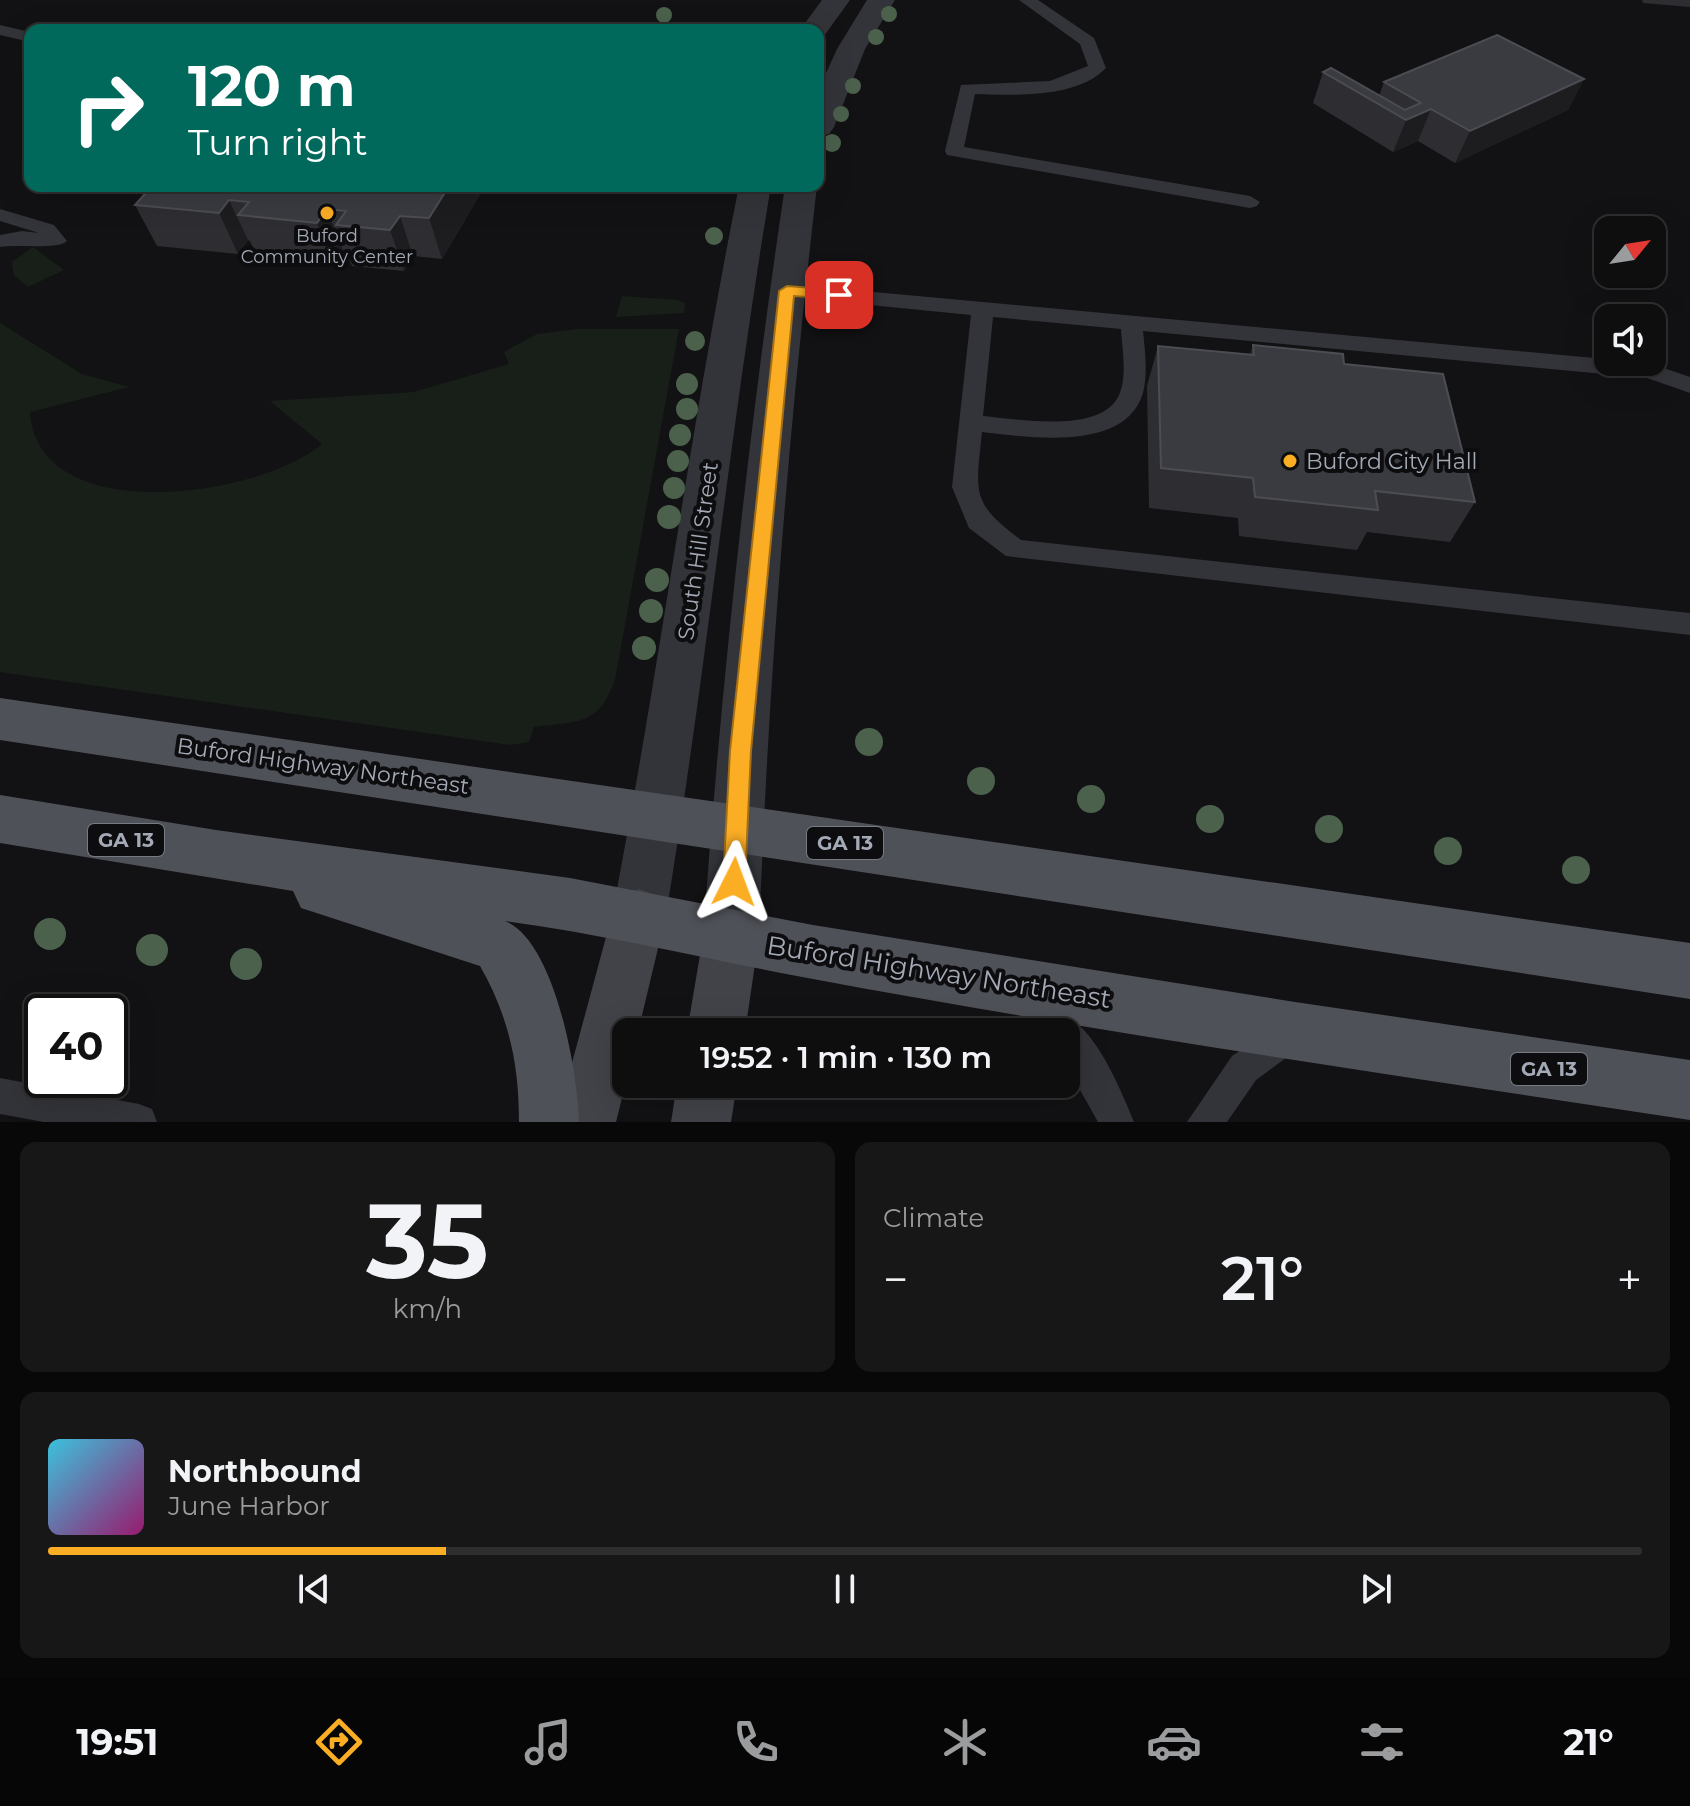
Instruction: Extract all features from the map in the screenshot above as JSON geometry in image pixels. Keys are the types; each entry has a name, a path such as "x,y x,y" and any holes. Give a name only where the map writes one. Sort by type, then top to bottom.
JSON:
{"main road":[{"name":"Buford Highway Northeast","path":"0,719 737,826 1690,971"},
{"name":"Buford Highway Northeast","path":"0,819 216,855 639,915 1056,1018"},
{"path":"216,855 498,945 522,983 538,1018 550,1087 549,1122"},
{"path":"586,1122 639,915"},
{"path":"718,1018 731,937"},
{"name":"Buford Highway Northeast","path":"1080,1019 1295,1031 1690,1090"},
{"path":"701,1122 705,1098"}],"street":[{"path":"818,24 836,0"},
{"path":"824,113 851,49 881,0"},
{"name":"South Hill Street","path":"639,915 670,743 736,288 754,192"},
{"path":"731,937 741,751 787,291 800,192"}],"lane":[{"path":"1027,0 1088,42 1097,68 1075,82 1042,89 967,89 954,151 1250,202"},
{"path":"0,30 24,36"},
{"path":"0,215 47,229 57,241 22,237 0,241"},
{"path":"787,291 1649,371 1690,385"},
{"path":"983,307 964,487 978,521 1015,549 1690,624"},
{"path":"971,423 1059,429 1103,425 1128,402 1134,367 1131,321"},
{"path":"1227,330 1245,357"},
{"path":"1318,365 1344,341"},
{"path":"1205,1122 1244,1068 1295,1031"},
{"path":"1080,1055 1098,1083 1116,1122"},
{"path":"0,1096 139,1122"}],"shaded area":[{"path":"33,247 64,270 28,287 14,275 12,262"},
{"path":"622,296 677,300 685,303 684,313 616,317"},
{"path":"0,323 82,374 129,387 30,412 42,449 70,474 110,488 156,492 204,488 251,478 292,463 322,444 270,401 414,392 509,364 504,352 537,334 578,329 679,329 615,679 609,694 594,713 585,718 534,727 529,742 510,745 0,672"}],"building":[{"path":"1497,35 1584,79 1470,131 1431,109 1406,120 1323,72 1331,68 1405,110 1421,103 1384,82"},
{"path":"147,192 445,192 429,218 400,216 390,230 336,225 346,211 327,209 317,223 238,215 249,202 229,200 219,213 135,205"},
{"name":"Buford City Hall","path":"1253,345 1343,354 1344,364 1443,374 1475,502 1375,491 1378,510 1255,497 1253,478 1161,468 1158,346 1254,355"}],"place":[{"name":"Buford Community Center","path":"327,213"},
{"name":"Buford City Hall","path":"1290,461"}],"route":[{"path":"734,882 741,751 787,291 839,295"}]}
